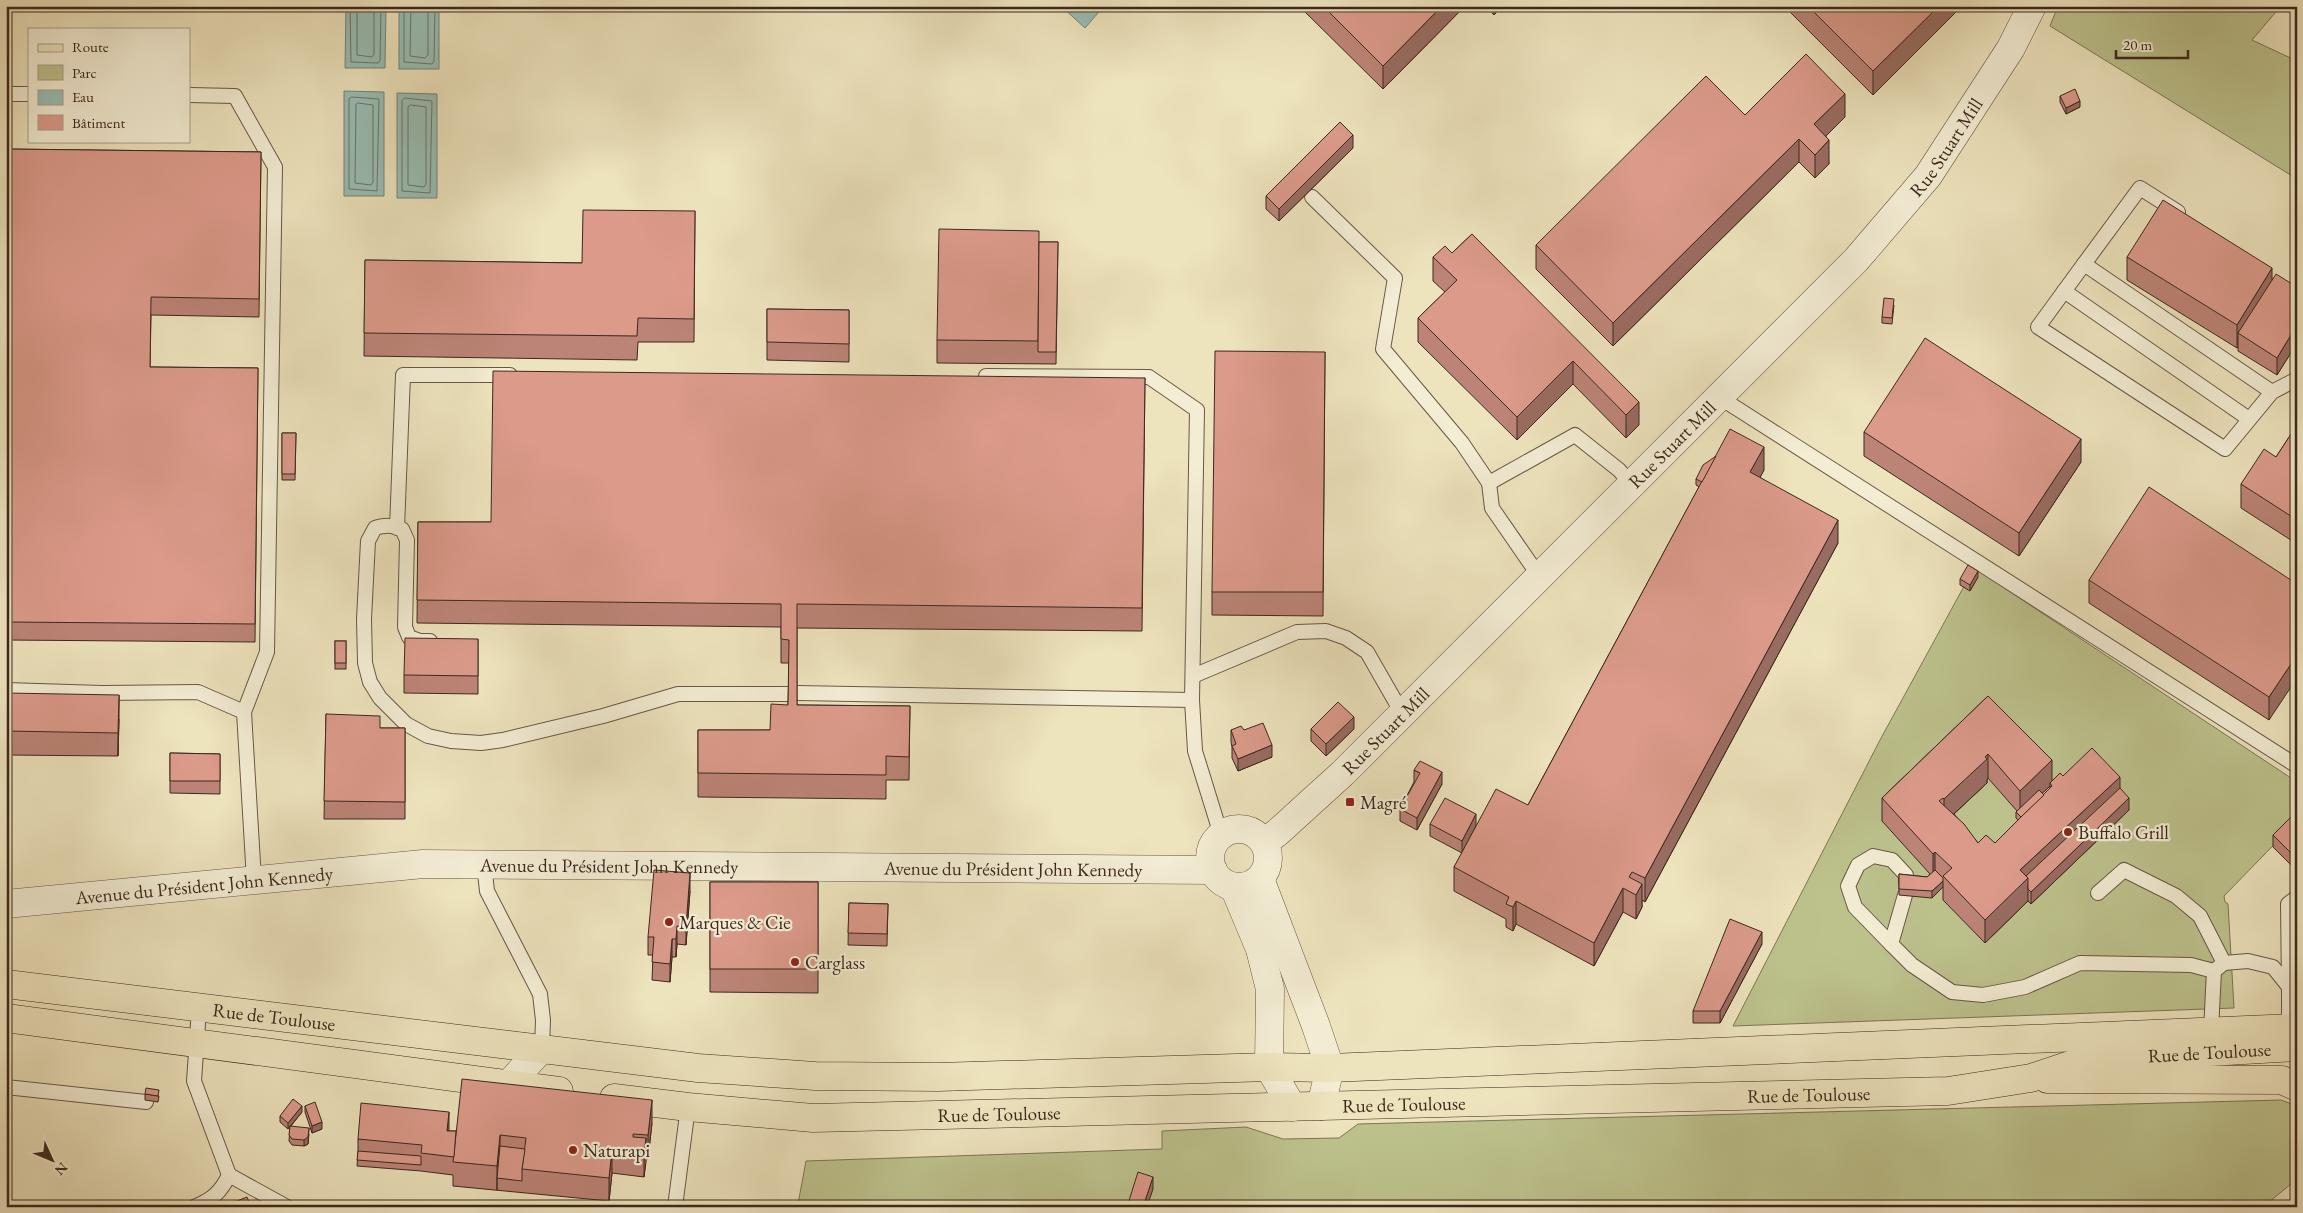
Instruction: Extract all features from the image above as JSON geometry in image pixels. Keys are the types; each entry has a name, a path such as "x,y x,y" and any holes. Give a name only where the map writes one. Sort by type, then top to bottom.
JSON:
{"main road":[{"name":"Rue de Toulouse","path":"6,984 199,1009 542,1048 698,1068 815,1076 938,1077 1269,1067 1330,1068 2211,1031 2294,1034"},
{"name":"Rue de Toulouse","path":"6,1018 688,1107 813,1118 1948,1091 2031,1078 2088,1059 2294,1034"},
{"path":"2031,1078 2089,1080 2282,1080 2297,1087"}],"street":[{"name":"Rue Stuart Mill","path":"1264,842 1324,791 1856,260 1928,176 2011,48 2032,6"},
{"path":"1239,829 1258,835 1264,842 1269,861 1266,871 1260,879 1243,887 1234,887 1225,884 1213,870 1211,851 1221,836 1239,829"},
{"name":"Avenue du Président John Kennedy","path":"6,904 423,864 984,870 1213,870"},
{"path":"1260,879 1330,1068 1322,1106"},
{"path":"1234,887 1260,949 1270,989 1269,1067 1292,1107"},
{"path":"509,1084 542,1048"}],"lane":[{"path":"6,94 28,94"},
{"path":"190,95 235,96 275,167 267,652 244,712 254,880"},
{"path":"2189,220 2140,188 2038,327 2225,449 2272,392 2297,379"},
{"path":"1312,196 1395,278 1383,349 1462,443 1489,483 1492,508 1540,576"},
{"path":"2084,264 2272,392"},
{"path":"2064,291 2249,419"},
{"path":"397,528 403,375 523,375"},
{"path":"970,376 1150,377 1197,410 1192,700 1195,751 1221,836"},
{"path":"1719,397 2297,766"},
{"path":"1489,483 1575,435 1619,470 1632,485"},
{"path":"439,642 420,641 409,637 405,627 408,540 402,529 388,524 375,528 368,541 364,619 365,663 370,682 380,698 406,724 428,736 450,741 481,743 503,740 603,716 678,694 793,693 1192,700"},
{"path":"1193,676 1297,632 1326,631 1346,638 1367,652 1402,713"},
{"path":"6,690 102,693 198,692 244,712"},
{"path":"1891,944 1905,888 1906,875 1892,860 1873,856 1858,865 1848,886 1854,907 1891,944 1912,965 1952,992 1983,995 2025,987 2080,963 2219,967 2248,961 2274,967 2293,987"},
{"path":"484,864 487,891 540,994 544,1020 542,1048"},
{"path":"2098,893 2124,870 2176,896 2200,916 2219,967 2211,1031"},
{"path":"2294,1034 2288,904 2296,897"},
{"path":"199,1009 194,1081 229,1175 287,1207"},
{"path":"6,1087 146,1102"},
{"path":"675,1207 688,1107"},
{"path":"194,1207 210,1200 222,1189 229,1175"}],"green space":[{"path":"2058,6 2281,6 2252,40 2297,61 2297,179 2050,26"},
{"path":"1974,568 2297,782 2297,821 2224,896 2225,902 2228,904 2234,1008 1733,1026 1880,740"},
{"path":"2281,1100 2297,1106 2297,1179 2263,1207 791,1207 798,1204 806,1161 1162,1149 1162,1131 1246,1127 1283,1139 1339,1138 1358,1124"}],"water":[{"path":"346,6 386,6 385,68 345,68"},
{"path":"399,6 439,6 439,69 399,69"},
{"path":"1061,6 1104,6 1085,28"},
{"path":"344,91 384,92 384,196 344,196"},
{"path":"397,93 437,94 437,198 397,198"}],"building":[{"path":"1323,6 1442,6 1383,66"},
{"path":"1808,6 1939,6 1873,71"},
{"path":"1806,54 1845,94 1814,124 1829,140 1815,155 1799,139 1613,323 1536,245 1706,76 1745,115"},
{"path":"2075,89 2080,101 2066,108 2060,96"},
{"path":"1340,122 1353,135 1279,209 1266,196"},
{"path":"6,149 261,152 259,299 151,297 150,367 258,368 255,624 6,622"},
{"path":"2163,200 2272,268 2237,325 2127,257"},
{"path":"583,210 695,211 694,319 638,318 637,336 364,333 365,260 582,263"},
{"path":"939,229 1039,231 1038,341 937,340"},
{"path":"1472,234 1639,402 1626,415 1573,361 1517,417 1418,318 1457,280 1433,257 1445,246 1452,253"},
{"path":"1039,242 1058,242 1056,352 1038,352"},
{"path":"2276,274 2297,287 2297,325 2277,358 2238,333"},
{"path":"1884,298 1894,299 1892,318 1882,317"},
{"path":"767,309 849,310 849,344 767,342"},
{"path":"1925,338 2081,439 2019,533 1864,432"},
{"path":"1215,351 1325,352 1323,592 1212,592"},
{"path":"493,371 1145,378 1142,608 797,604 797,705 910,706 909,757 886,756 886,775 698,773 698,730 770,730 771,704 788,705 789,640 781,639 781,604 417,600 418,522 491,522"},
{"path":"2297,425 2297,520 2241,484 2264,449 2276,457"},
{"path":"1730,429 1764,447 1750,472 1838,520 1645,878 1632,872 1629,877 1642,884 1636,895 1623,888 1594,943 1516,901 1513,907 1506,904 1509,897 1454,867 1496,789 1528,805"},
{"path":"282,433 296,433 295,474 282,474"},
{"path":"1716,456 1702,482 1696,479 1703,465"},
{"path":"2149,487 2297,584 2297,655 2269,697 2089,580"},
{"path":"1968,565 1978,571 1970,585 1960,579"},
{"path":"405,638 478,639 478,676 404,675"},
{"path":"335,641 346,641 346,663 335,663"},
{"path":"6,693 119,695 118,733 6,731"},
{"path":"1988,696 2052,760 2020,791 1988,754 1985,757 1987,759 1944,799 1939,801 1964,824 1978,843 1986,835 1995,843 2052,786 2050,783 2060,773 2063,776 2092,748 2120,777 2020,870 2028,878 1985,920 1943,876 1952,868 1935,852 1933,854 1882,798"},
{"path":"1338,702 1354,717 1326,744 1311,729"},
{"path":"326,714 380,716 380,728 405,728 405,802 324,801"},
{"path":"1263,723 1272,745 1238,759 1232,746 1236,744 1231,730 1241,726 1244,730"},
{"path":"170,753 220,754 220,781 170,781"},
{"path":"1420,761 1442,772 1417,818 1400,809 1420,773 1414,770"},
{"path":"2120,788 2129,798 2031,892 2028,889 2028,878 2026,876"},
{"path":"2039,790 2044,795 2021,817 2016,812"},
{"path":"1445,798 1476,814 1462,841 1430,824"},
{"path":"2297,811 2297,859 2273,835"},
{"path":"654,870 690,873 686,927 677,926 676,939 672,939 670,964 652,962 654,937 648,937"},
{"path":"1935,870 1943,878 1943,881 1932,891 1899,889 1899,874 1927,877"},
{"path":"710,882 818,882 818,969 710,969"},
{"path":"849,903 888,904 887,934 848,933"},
{"path":"1730,919 1762,932 1720,1011 1693,1011"},
{"path":"462,1079 652,1100 648,1135 633,1134 633,1137 646,1138 644,1153 612,1150 609,1178 522,1169 526,1138 500,1135 497,1166 453,1162"},
{"path":"146,1088 159,1090 158,1096 145,1094"},
{"path":"293,1099 302,1106 288,1123 280,1116"},
{"path":"315,1102 322,1122 312,1126 305,1106"},
{"path":"361,1103 449,1112 447,1131 456,1131 454,1157 421,1153 422,1145 358,1139"},
{"path":"290,1126 309,1128 308,1137 304,1140 292,1139 289,1135"},
{"path":"500,1146 525,1149 522,1181 497,1178"},
{"path":"358,1151 421,1156 421,1165 357,1160"},
{"path":"1138,1172 1153,1177 1143,1207 1127,1207"},
{"path":"247,1197 251,1207 222,1207"}],"place":[{"name":"Magré","path":"1350,802"},
{"name":"Buffalo Grill","path":"2068,832"},
{"name":"Marques & Cie","path":"669,922"},
{"name":"Carglass","path":"795,962"},
{"name":"Naturapi","path":"573,1150"}]}
